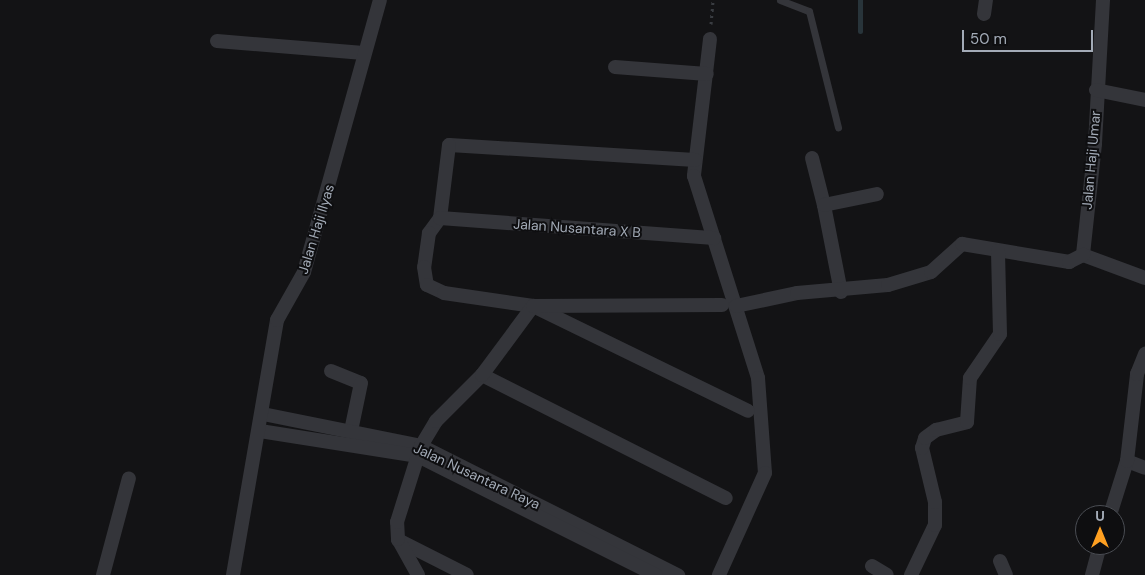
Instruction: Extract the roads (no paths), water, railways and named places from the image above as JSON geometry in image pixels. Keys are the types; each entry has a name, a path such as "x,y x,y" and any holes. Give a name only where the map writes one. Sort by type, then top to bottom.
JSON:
{"street":[{"name":"Jalan Haji Ilyas","path":"233,575 263,414 277,320 304,272 380,0"},
{"name":"Jalan Haji Umar","path":"1083,255 1102,0"},
{"path":"710,39 695,160 698,196 714,238 729,306 758,378 765,473 719,575"},
{"path":"217,42 364,53"},
{"path":"615,67 707,74"},
{"path":"1096,90 1145,100"},
{"path":"695,160 449,145 440,218 429,233 424,267 427,285 444,293 533,306 729,306 797,293 841,292 931,272 962,244 1069,262 1083,255 1145,278"},
{"path":"812,158 824,205 841,292"},
{"path":"824,205 876,194"},
{"name":"Jalan Nusantara X B","path":"440,218 714,238"},
{"path":"911,575 935,525 935,502 922,448 926,438 936,430 967,422 970,378 1000,334 998,251"},
{"path":"418,575 398,539 397,522 419,451 436,421 482,375 533,306"},
{"path":"533,306 748,411"},
{"path":"1113,505 1126,461 1137,374 1145,354"},
{"path":"331,371 361,383 350,431"},
{"path":"482,375 726,498"},
{"name":"Jalan Nusantara Raya","path":"263,414 350,431 419,451 678,575"},
{"name":"Jalan Nusantara Raya","path":"260,431 419,451 656,575"},
{"path":"1126,461 1145,468"},
{"path":"103,575 129,478"},
{"path":"398,539 467,575"},
{"path":"1092,575 1097,555"},
{"path":"1000,560 1006,575"},
{"path":"872,566 887,575"}],"lane":[{"path":"780,0 808,10 838,127"}],"waterway":[{"path":"860,0 860,31"}]}
